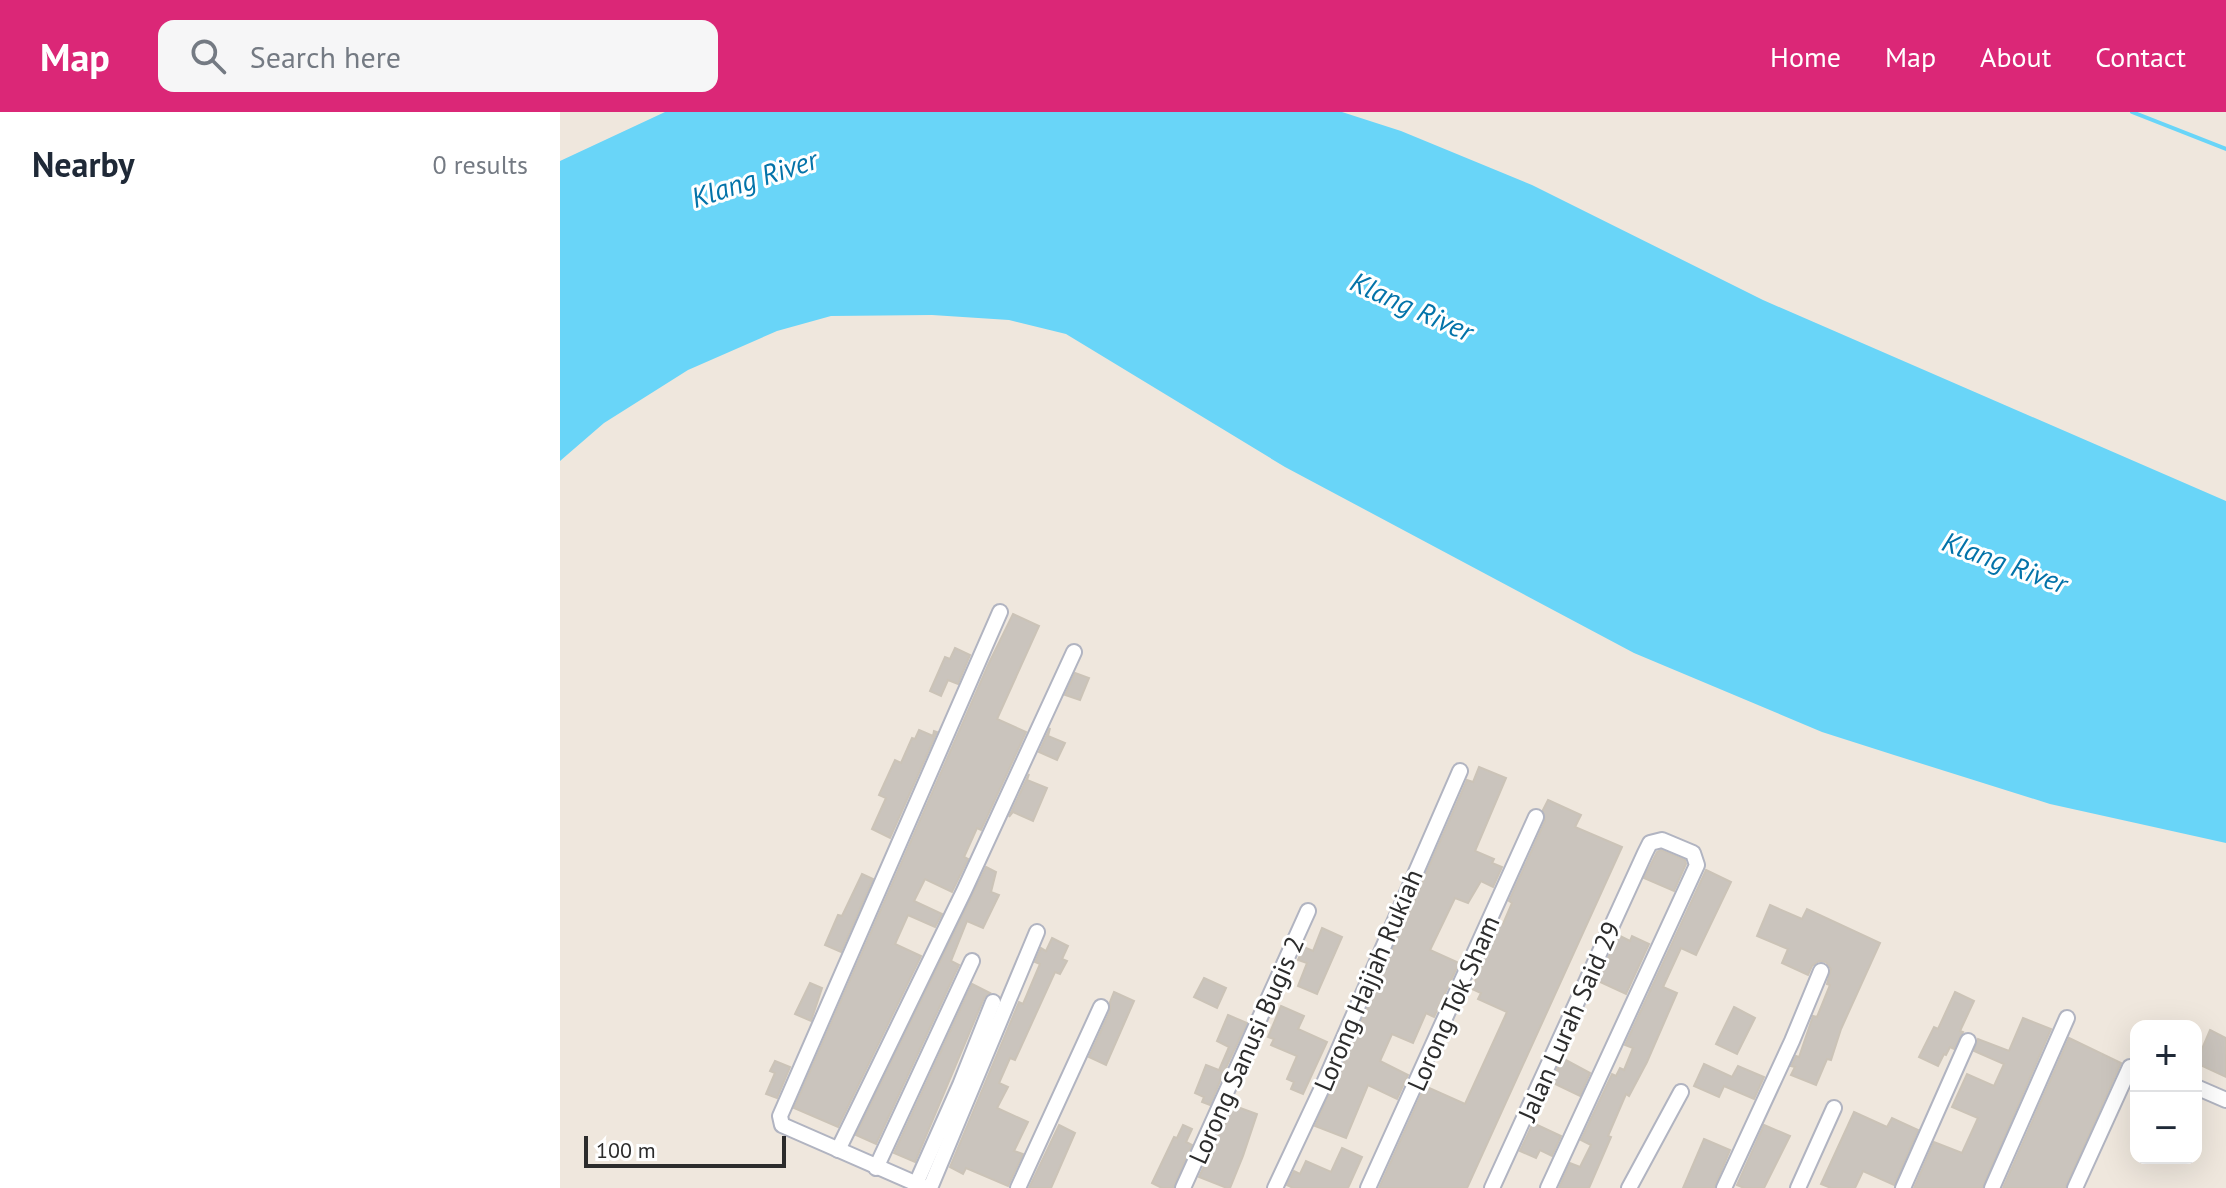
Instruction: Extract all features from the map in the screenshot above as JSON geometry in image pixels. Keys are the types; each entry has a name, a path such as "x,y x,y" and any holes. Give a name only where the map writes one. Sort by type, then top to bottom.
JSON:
{"street":[{"path":"924,1187 782,1125 780,1116 1000,612"},
{"path":"838,1150 964,891 1074,652"},
{"name":"Lorong Hajjah Rukiah","path":"1275,1188 1460,771"},
{"name":"Lorong Tok Sham","path":"1368,1188 1536,817"},
{"name":"Jalan Lurah Said 29","path":"1492,1188 1645,853 1650,843 1662,840 1693,853 1697,865 1548,1188"},
{"name":"Lorong Sanusi Bugis 2","path":"1183,1188 1308,911"},
{"path":"924,1187 1037,932"},
{"path":"876,1168 972,961"},
{"path":"1724,1188 1821,971"},
{"path":"924,1187 993,1002"},
{"path":"1018,1188 1101,1007"},
{"path":"1992,1188 2067,1018"},
{"path":"1903,1188 1968,1041"},
{"path":"2075,1188 2130,1067"},
{"path":"2202,1090 2226,1100"},
{"path":"1629,1188 1681,1092"},
{"path":"1798,1188 1834,1108"}],"water":[{"name":"Klang River","path":"665,112 1342,112 1401,131 1532,185 1763,300 2226,501 2226,843 2050,804 1822,732 1634,653 1285,467 1066,334 1009,320 932,315 831,316 777,331 688,370 604,423 560,461 560,161"}],"building":[{"path":"1013,614 1039,626 997,719 1026,732 981,830 977,828 964,857 968,859 952,892 925,879 914,901 942,914 935,927 908,915 895,944 921,956 838,1127 794,1108"},
{"path":"955,648 970,655 958,684 948,680 941,696 930,691 945,657 950,659"},
{"path":"1075,673 1089,678 1080,700 1065,695"},
{"path":"1050,728 1048,736 1065,743 1057,760 1039,752"},
{"path":"919,730 933,736 934,731 937,732 890,838 872,829 886,798 879,795 895,760 901,763"},
{"path":"1479,767 1506,778 1475,851 1494,859 1492,863 1502,867 1493,887 1481,881 1468,903 1455,898 1430,950 1459,963 1434,1017 1426,1013 1413,1043 1392,1034 1380,1061 1408,1075 1397,1099 1368,1085 1346,1138 1315,1126 1467,780 1473,782"},
{"path":"1029,774 1027,780 1047,788 1033,821 1013,812 1009,817"},
{"path":"1548,800 1581,815 1575,827 1622,847 1467,1188 1379,1188 1425,1086 1465,1104 1507,1012 1478,999 1481,993 1472,989 1499,922 1503,924 1512,903 1509,901 1545,821 1543,810"},
{"path":"1661,850 1685,860 1674,891 1644,878"},
{"path":"986,867 996,872 991,892 999,895 983,928 967,921 951,961 959,965 876,1144 856,1135"},
{"path":"1706,870 1731,882 1696,955 1681,948 1663,987 1677,993 1647,1062 1629,1096 1626,1094 1589,1188 1559,1188 1570,1163 1580,1167 1591,1145 1581,1140 1612,1074 1616,1076 1620,1068 1624,1070 1633,1048 1625,1045"},
{"path":"862,874 873,879 841,952 825,945"},
{"path":"1770,905 1802,919 1807,909 1880,943 1841,1029 1831,1060 1827,1059 1816,1085 1791,1075 1795,1067 1791,1066 1796,1056 1799,1057 1813,1016 1817,1017 1830,985 1827,984 1831,969 1826,962 1819,961 1812,966 1808,975 1782,963 1788,949 1757,936"},
{"path":"1322,928 1342,937 1317,994 1298,986 1307,963 1298,960 1304,947 1313,951"},
{"path":"1618,935 1630,941 1632,936 1649,944 1626,994 1598,981"},
{"path":"1052,938 1068,946 1062,959 1067,961 1060,974 1055,972 1015,1060 1010,1058 999,1083 1008,1087 997,1108 1028,1122 1014,1151 1023,1154 1008,1186 966,1168 963,1174 950,1167 1019,1002 1023,1004 1040,964 1035,962 1041,948 1046,951"},
{"path":"1204,978 1226,988 1217,1008 1194,997"},
{"path":"810,983 822,988 811,1021 795,1014"},
{"path":"972,984 990,993 984,998 915,1162 894,1153"},
{"path":"1114,992 1134,1001 1106,1065 1089,1057 1110,1011"},
{"path":"1955,992 1974,1001 1954,1049 1950,1047 1938,1066 1919,1057 1934,1027 1938,1029"},
{"path":"1281,1006 1304,1016 1298,1029 1327,1042 1303,1094 1291,1089 1294,1082 1287,1079 1297,1056 1271,1045 1274,1039 1268,1037"},
{"path":"1734,1007 1755,1018 1737,1054 1716,1044"},
{"path":"1228,1015 1247,1023 1224,1072 1219,1070 1229,1047 1217,1041"},
{"path":"2023,1018 2051,1029 1982,1188 1914,1188 1934,1142 1962,1153 1978,1118 1952,1107 1967,1074 1994,1086 2004,1064 1974,1051 1978,1039 2009,1051"},
{"path":"2210,1030 2226,1038 2226,1077 2202,1066 2202,1049"},
{"path":"2069,1038 2121,1063 2065,1188 2003,1188"},
{"path":"1562,1058 1590,1073 1580,1096 1551,1082"},
{"path":"775,1061 790,1067 777,1098 766,1094 775,1073 770,1071"},
{"path":"1704,1064 1732,1077 1738,1066 1764,1077 1754,1099 1724,1086 1719,1097 1694,1086"},
{"path":"1206,1065 1224,1072 1210,1105 1202,1102 1204,1097 1195,1093"},
{"path":"1232,1105 1257,1114 1243,1156 1230,1188 1227,1188 1199,1177"},
{"path":"1854,1112 1887,1127 1892,1118 1918,1130 1894,1185 1863,1171 1855,1188 1831,1188 1821,1184"},
{"path":"1533,1123 1561,1136 1552,1156 1540,1150 1536,1158 1520,1151"},
{"path":"1059,1125 1075,1133 1051,1188 1029,1188"},
{"path":"1183,1125 1192,1129 1186,1142 1192,1145 1173,1188 1162,1188 1152,1183"},
{"path":"1764,1125 1790,1136 1764,1188 1744,1188 1737,1185"},
{"path":"1704,1139 1730,1150 1714,1188 1683,1188"},
{"path":"1342,1148 1362,1157 1348,1188 1293,1188 1287,1185 1294,1171 1300,1174 1306,1161 1331,1172"}],"waterway":[{"path":"2132,112 2226,149"}]}
